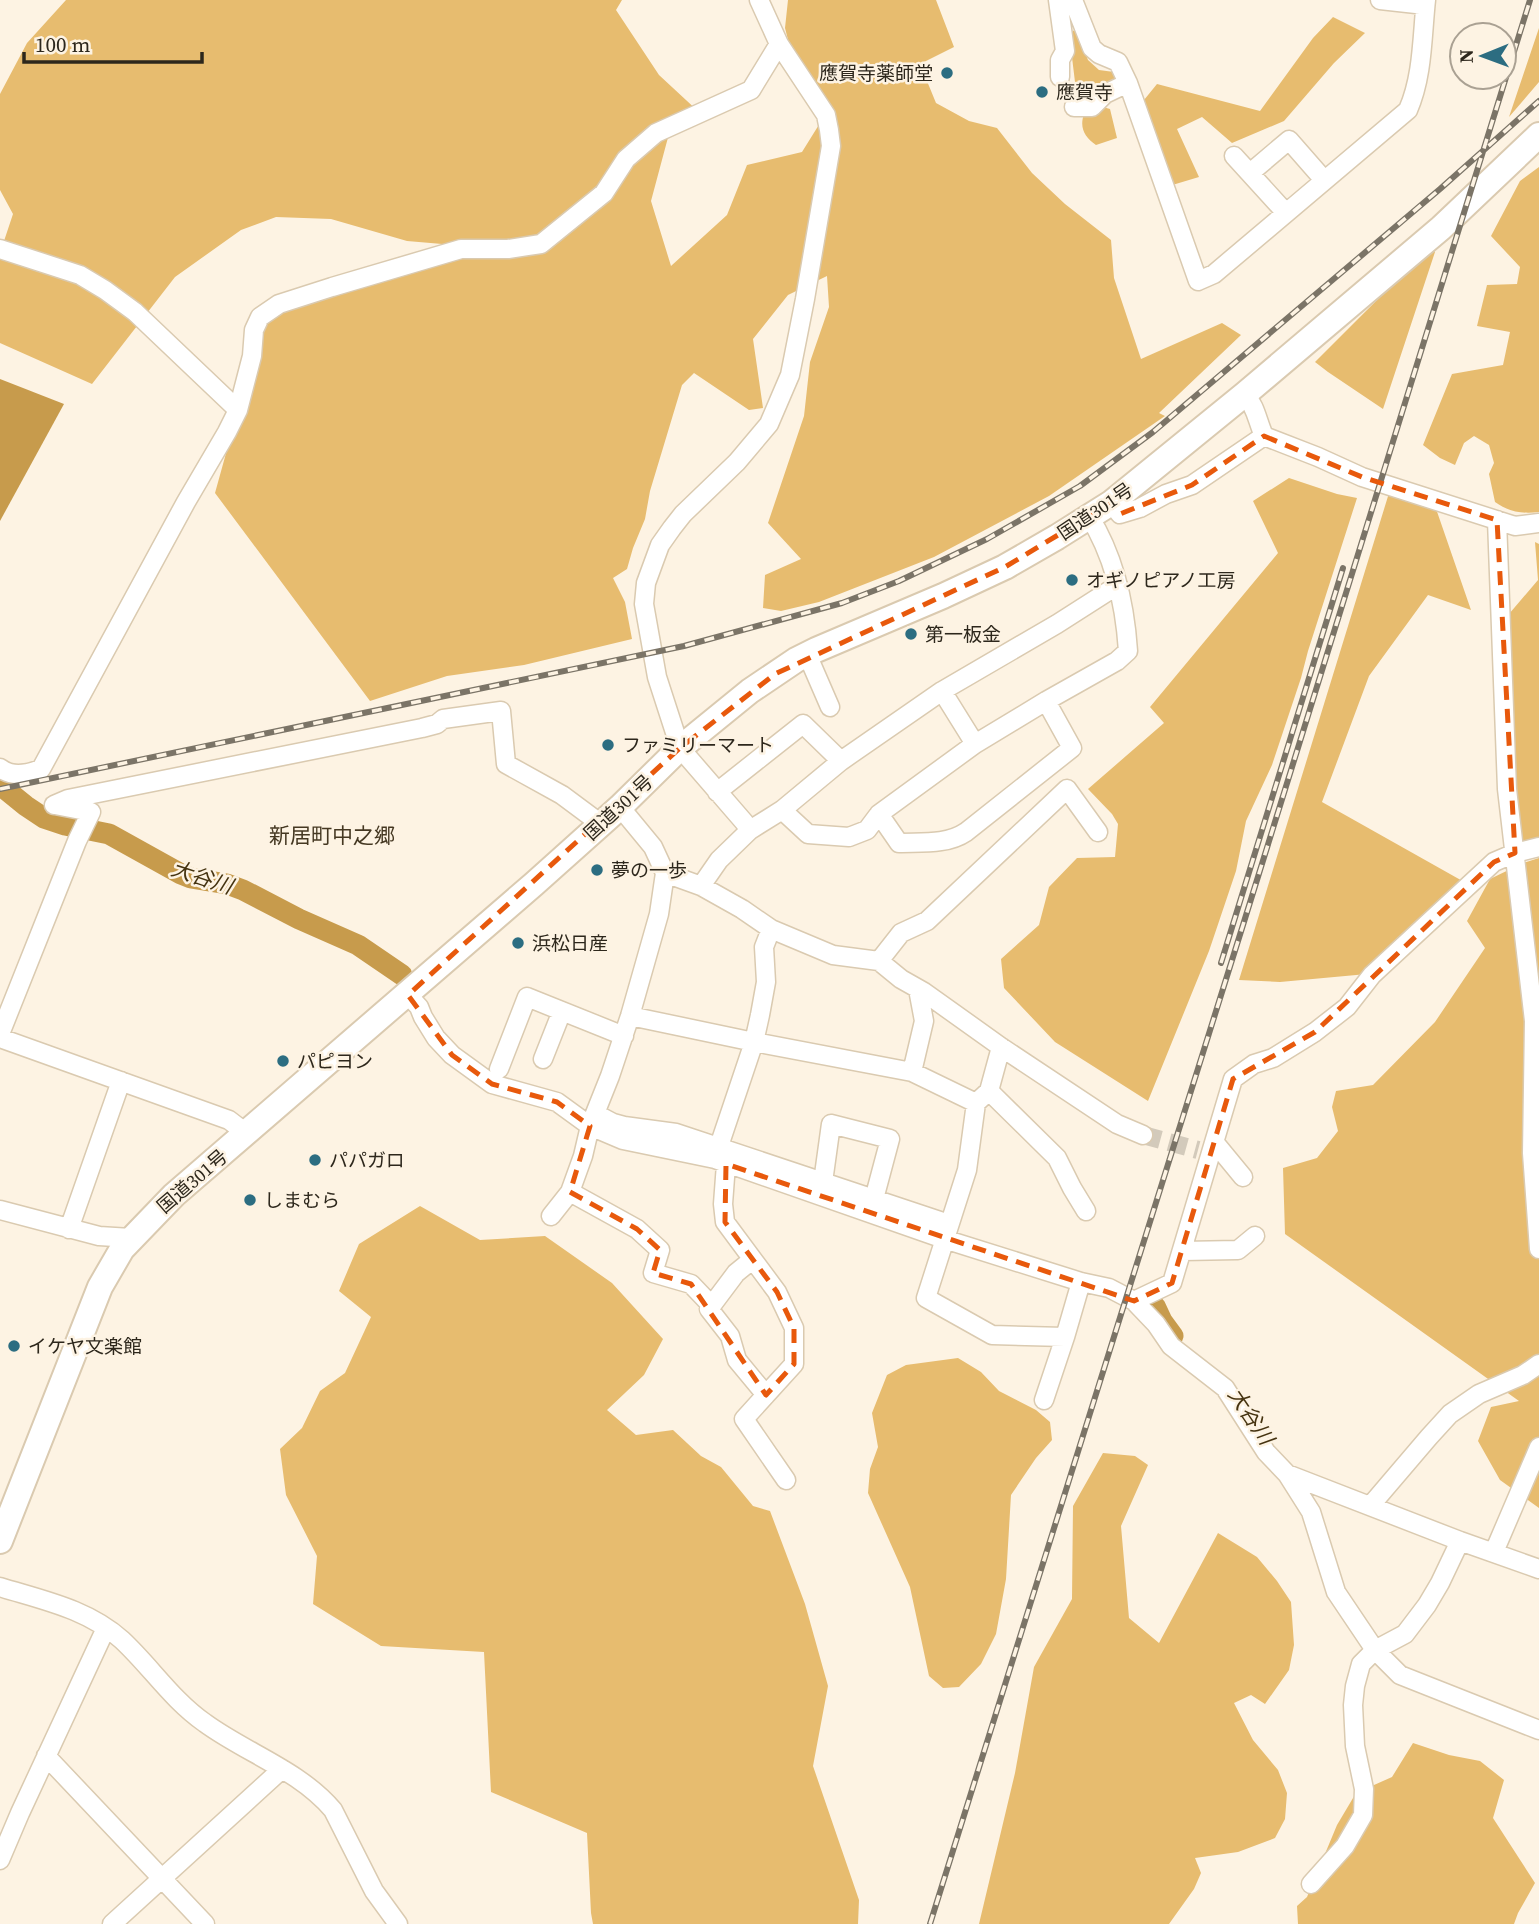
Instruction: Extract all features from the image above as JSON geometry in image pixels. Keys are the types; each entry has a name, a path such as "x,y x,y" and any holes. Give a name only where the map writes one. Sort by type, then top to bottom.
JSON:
{"highway":[{"name":"国道301号","path":"1,1537 96,1297 113,1262 131,1238 174,1195 601,824 680,748 750,691 807,654 977,580 1057,537 1111,503 1441,228 1539,135"}],"street":[{"path":"750,830 680,748 657,677 644,604 646,583 660,545 672,527 737,462 769,424 790,375 805,299 831,146 825,115 779,44 759,0"},
{"path":"1058,0 1065,51 1059,60 1060,77"},
{"path":"1073,0 1092,48 1098,54 1118,62 1128,83 1198,281 1214,274 1408,110 1418,77 1425,2 1380,0"},
{"path":"0,768 6,773 30,774 41,769 186,502 228,432 238,410 252,356 254,330 260,317 279,304 332,286 461,249 508,249 541,244 604,193 625,159 656,133 751,90 779,44"},
{"path":"1074,107 1092,107 1105,94 1128,83"},
{"path":"1250,173 1289,140 1324,180"},
{"path":"1234,156 1286,213"},
{"path":"0,249 80,275 105,289 135,312 238,410"},
{"path":"1245,394 1255,406 1264,436 1362,477 1515,526 1539,523"},
{"path":"1111,503 1120,514 1140,508 1166,494 1192,485 1264,436"},
{"path":"782,810 808,834 849,836 867,830 879,814 975,744 1117,661 1128,651 1118,585 1099,533 1089,516"},
{"path":"1497,520 1507,789 1534,1021 1532,1153 1539,1248"},
{"path":"701,886 719,860 750,830 782,810 841,761 942,691 1058,624 1118,585"},
{"path":"807,654 830,707"},
{"path":"942,691 975,744"},
{"path":"879,814 899,843 944,841 966,832 1072,748 1046,701"},
{"path":"246,1133 229,1120 0,1036 76,841 91,812 54,805 68,799 422,728 437,724 443,719 501,711 506,764 562,795 601,824"},
{"path":"717,792 803,724 841,761"},
{"path":"879,961 901,933 927,920 1068,789 1098,832"},
{"path":"551,1216 570,1192 583,1156 593,1119 624,1036 659,914 665,873 653,847 620,807"},
{"path":"1134,1301 1172,1283 1208,1149 1233,1079 1254,1064 1273,1058 1347,1007 1372,975 1494,862 1539,846"},
{"path":"665,873 701,886 771,929 833,955 879,961 901,979 1117,1124 1143,1135"},
{"path":"771,929 764,947 766,982 754,1042 720,1157 725,1222 777,1292 794,1328 794,1364 744,1419 786,1480"},
{"path":"414,989 423,1017 436,1038 452,1055 492,1084 557,1102 593,1119 676,1133 720,1157 947,1232 1081,1282 1109,1288 1134,1301 1156,1324 1171,1346 1225,1388 1266,1452 1287,1474 1311,1511 1336,1592 1375,1650 1400,1675 1539,1730"},
{"path":"912,1072 924,1021 918,989"},
{"path":"499,1069 527,997 624,1036"},
{"path":"543,1059 562,1011"},
{"path":"630,1016 912,1072 983,1097 1057,1158 1086,1211"},
{"path":"1001,1047 983,1097 967,1170 926,1298 992,1335 1065,1337"},
{"path":"69,1229 121,1081"},
{"path":"823,1182 831,1124 890,1139 874,1199"},
{"path":"1208,1149 1243,1177"},
{"path":"720,1157 823,1182 874,1199 947,1232"},
{"path":"570,1192 637,1228 660,1250 653,1273 691,1284 712,1306"},
{"path":"0,1210 99,1236 131,1238"},
{"path":"1182,1251 1238,1250 1255,1236"},
{"path":"752,1260 736,1273 709,1310 730,1336 737,1360 766,1395"},
{"path":"1044,1400 1081,1282"},
{"path":"1371,1505 1450,1415 1479,1394 1523,1375 1539,1364"},
{"path":"1494,1552 1539,1447"},
{"path":"1287,1474 1539,1569"},
{"path":"1311,1884 1345,1846 1363,1815 1364,1790 1354,1746 1353,1705 1361,1664 1375,1650 1405,1634 1427,1605 1460,1541"},
{"path":"0,1587 66,1607 106,1628 123,1641 193,1715 282,1769 324,1800 333,1810 374,1891 398,1924"},
{"path":"0,1860 106,1628"},
{"path":"46,1756 205,1924"},
{"path":"112,1924 282,1769"}],"highlighted area":[{"path":"1264,436 1362,477 1497,520 1515,853 1494,862 1315,1032 1233,1079 1172,1283 1134,1301 726,1164 725,1222 777,1292 794,1328 794,1364 766,1395 691,1284 653,1273 660,1250 637,1229 570,1192 590,1126 557,1102 492,1084 452,1055 408,995 680,748 775,674 1005,567 1111,503 1120,514 1192,485"}],"shaded area":[{"path":"66,0 622,0 616,10 659,75 700,113 670,130 651,201 671,266 727,215 747,165 802,152 825,115 796,71 785,28 788,0 936,0 954,47 920,64 936,103 969,121 997,128 1032,173 1065,204 1111,240 1114,278 1141,359 1222,323 1241,335 1159,413 1165,416 1049,496 934,557 819,602 781,611 763,608 765,575 801,559 768,523 804,416 810,362 829,307 827,276 788,295 753,339 763,408 749,410 694,373 682,385 650,491 645,519 627,569 613,578 625,602 632,639 524,665 447,676 370,701 215,493 260,317 454,245 407,241 331,219 276,217 241,230 175,277 92,384 0,343 0,253 13,214 0,190 0,94 27,43"},
{"path":"1333,17 1365,33 1334,63 1284,121 1232,143 1202,117 1177,129 1199,177 1169,186 1144,100 1157,84 1260,111 1313,38"},
{"path":"1539,28 1539,82 1509,117"},
{"path":"1076,29 1088,60 1099,70 1114,72 1118,77 1110,87 1098,94 1073,102 1067,95 1075,82 1071,49 1073,31"},
{"path":"1103,107 1110,109 1117,138 1096,145 1084,132 1082,124 1084,114"},
{"path":"1539,167 1539,512 1527,513 1516,512 1495,502 1489,474 1494,463 1489,445 1474,436 1464,443 1455,465 1423,445 1452,374 1503,365 1510,332 1477,326 1487,285 1517,284 1520,267 1491,236 1520,181"},
{"path":"1431,246 1435,252 1383,409 1315,362"},
{"path":"0,379 64,404 0,521"},
{"path":"1289,478 1357,498 1272,765 1246,821 1236,871 1209,951 1148,1101 1055,1042 1004,988 1001,959 1039,925 1049,887 1077,858 1115,857 1118,824 1088,789 1164,723 1150,707 1278,553 1253,501"},
{"path":"1389,493 1433,500 1471,610 1428,595 1369,676 1322,802 1466,883 1367,974 1280,982 1239,980"},
{"path":"1535,542 1539,544 1539,838 1526,842 1519,839 1509,614 1538,580"},
{"path":"1539,858 1539,1508 1500,1480 1478,1441 1491,1407 1519,1401 1285,1234 1283,1168 1317,1158 1338,1131 1332,1107 1336,1091 1373,1085 1435,1022 1485,948 1467,921 1490,879"},
{"path":"420,1206 480,1240 545,1236 612,1283 663,1339 644,1375 607,1410 636,1435 673,1430 701,1456 721,1467 753,1506 770,1511 805,1604 828,1686 813,1766 859,1900 858,1924 593,1924 587,1833 491,1792 484,1652 381,1646 313,1604 317,1556 286,1495 280,1449 302,1428 320,1391 345,1373 371,1317 339,1291 359,1244"},
{"path":"958,1358 981,1372 999,1391 1036,1410 1050,1422 1052,1440 1011,1495 1006,1579 996,1634 981,1664 959,1687 943,1688 929,1676 910,1587 868,1493 870,1469 878,1447 872,1413 887,1375 906,1365"},
{"path":"1103,1453 1135,1456 1148,1465 1121,1526 1129,1618 1159,1643 1218,1533 1257,1557 1291,1602 1294,1645 1289,1670 1265,1704 1251,1695 1234,1703 1253,1740 1278,1770 1287,1793 1285,1819 1275,1838 1238,1852 1195,1858 1201,1873 1194,1889 1169,1924 979,1924 1015,1773 1034,1667 1072,1599 1073,1506"},
{"path":"1413,1743 1449,1755 1480,1761 1504,1780 1493,1818 1535,1883 1514,1924 1298,1924 1297,1906 1307,1897 1337,1825 1356,1793 1392,1777"}],"waterway":[{"name":"大谷川","path":"0,785 44,818 109,834 181,874 243,890 358,945 402,975"},
{"name":"大谷川","path":"1155,1306 1173,1336"}],"tunnel":[{"path":"1143,1135 1198,1150"}],"railway":[{"path":"930,1924 1530,0"},
{"path":"0,789 684,646 842,603 899,581 987,539 1080,486 1153,432 1440,189 1539,101"},
{"path":"1221,963 1343,568"}],"place":[{"name":"應賀寺薬師堂","path":"947,73"},
{"name":"應賀寺","path":"1042,92"},
{"name":"オギノピアノ工房","path":"1072,580"},
{"name":"第一板金","path":"911,634"},
{"name":"ファミリーマート","path":"608,745"},
{"name":"夢の一歩","path":"597,870"},
{"name":"浜松日産","path":"518,943"},
{"name":"パピヨン","path":"283,1061"},
{"name":"パパガロ","path":"315,1160"},
{"name":"しまむら","path":"250,1200"},
{"name":"イケヤ文楽館","path":"14,1346"}],"district":[{"name":"新居町中之郷","path":"332,835"}]}
